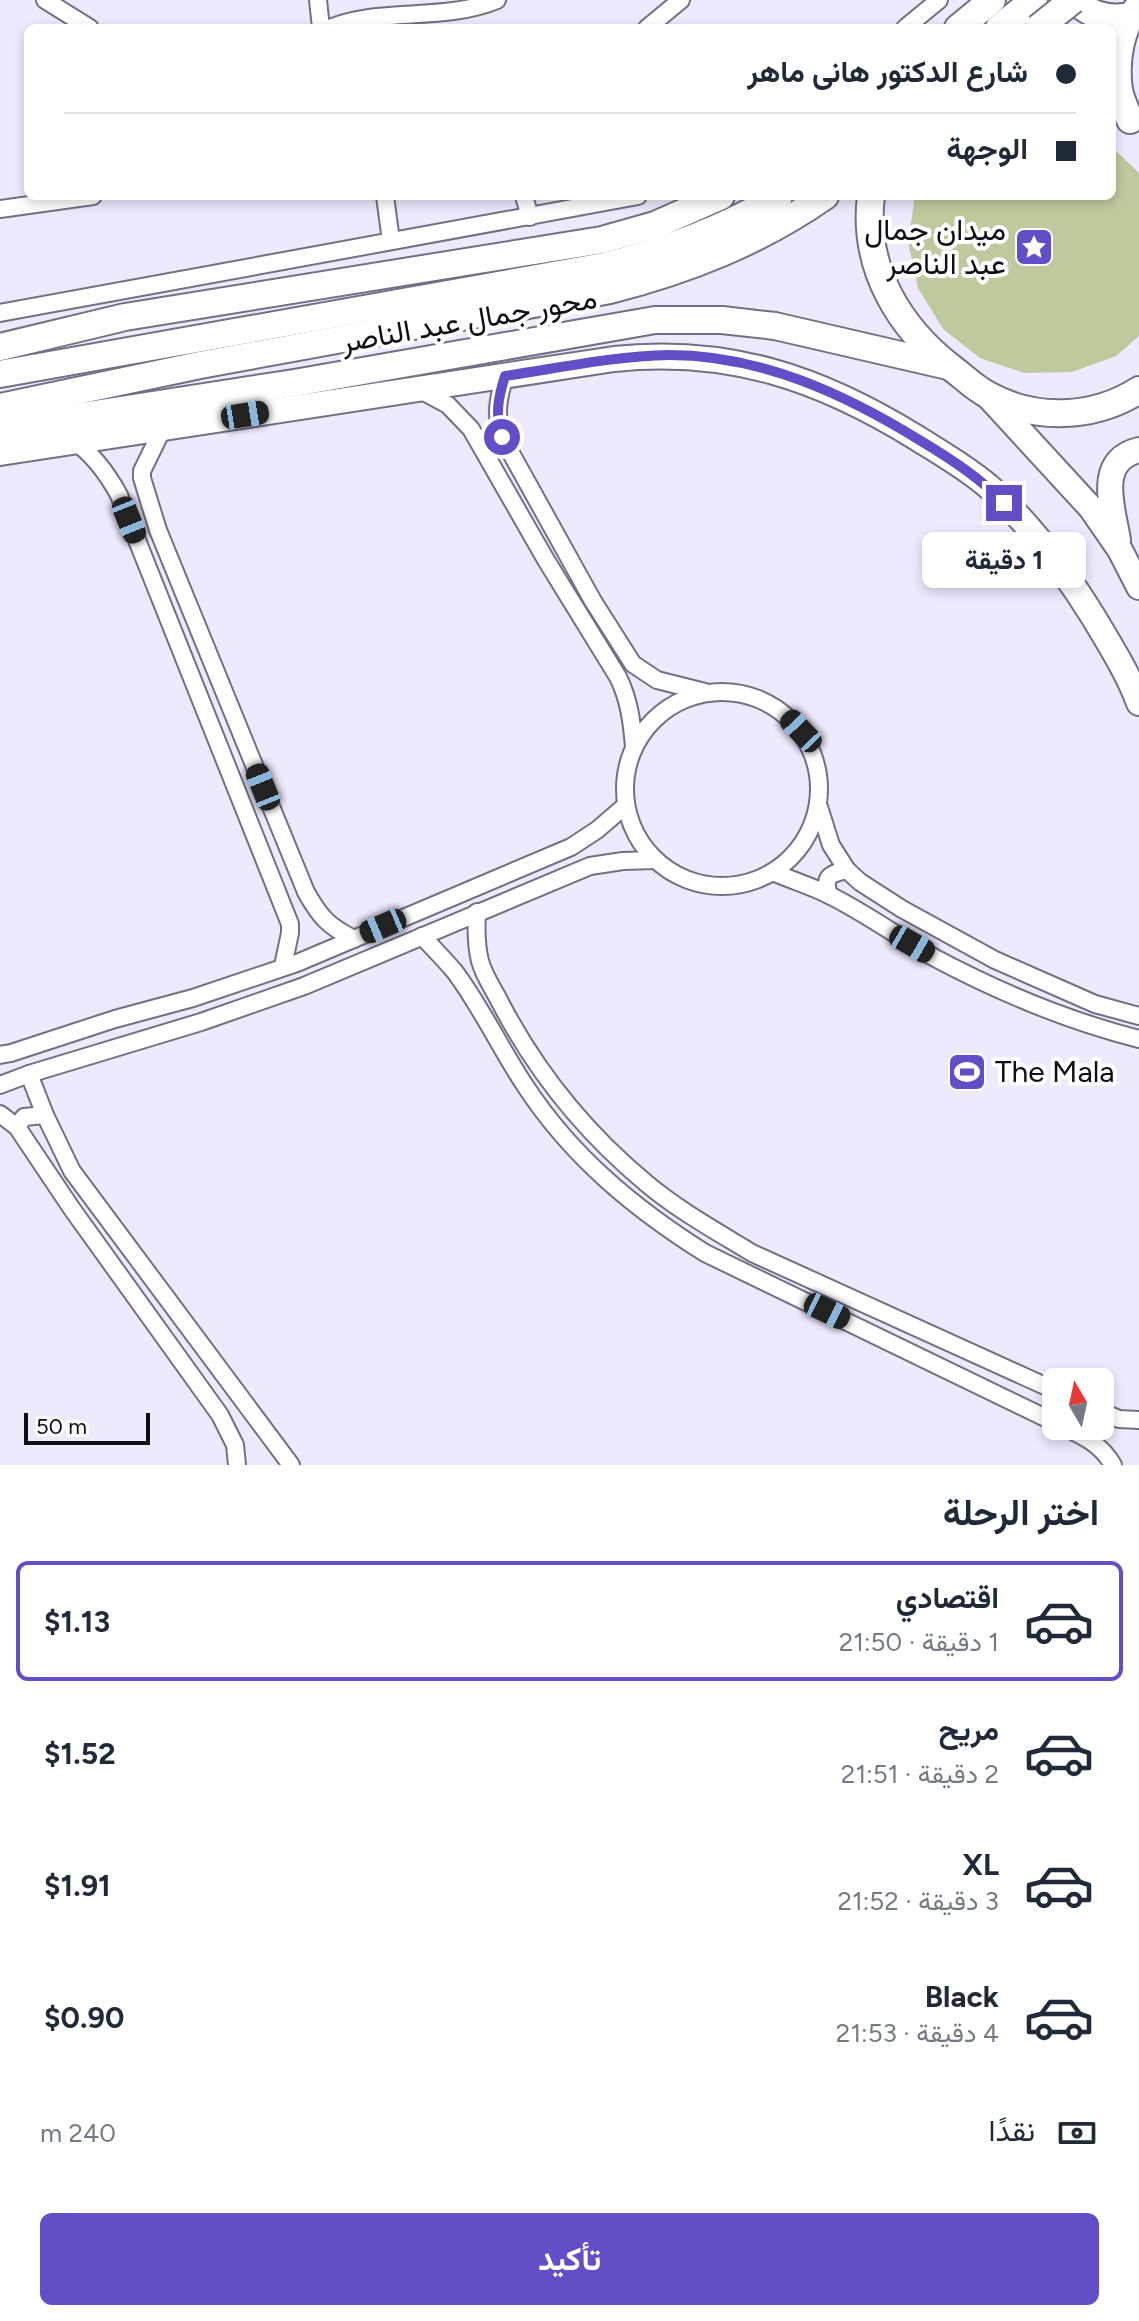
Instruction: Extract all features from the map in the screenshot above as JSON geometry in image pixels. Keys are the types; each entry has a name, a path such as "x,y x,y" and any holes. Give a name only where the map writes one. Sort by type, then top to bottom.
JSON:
{"main road":[{"path":"963,24 992,0"},
{"path":"1004,24 1034,0"},
{"path":"1054,24 1057,0"},
{"path":"1043,24 1074,0 1099,16 1120,18 1134,11"},
{"path":"1127,120 1120,92 1119,53 1134,11"},
{"name":"محور جمال عبد الناصر","path":"0,347 125,317 602,240 655,225 712,200"},
{"path":"0,374 605,266 695,238 772,200"},
{"path":"0,407 200,365 651,280 730,251 768,232 819,200"},
{"path":"871,200 872,242 887,291 912,332 925,346 986,394 1022,409 1060,414 1099,408 1139,390"},
{"name":"محور جمال عبد الناصر","path":"0,429 71,430 297,395 669,319 722,320 775,326 948,366"}],"street":[{"path":"45,0 84,24"},
{"path":"318,0 321,24"},
{"path":"361,24 450,12 497,0"},
{"path":"652,24 681,0"},
{"path":"910,24 939,0"},
{"path":"0,209 64,200"},
{"path":"386,200 391,241"},
{"path":"525,200 530,217"},
{"path":"0,313 617,200"},
{"path":"0,453 71,430 163,428 297,395 418,390 623,358 671,355 717,359 764,368 809,382 897,426 986,485 1022,521 1081,598 1139,703"},
{"path":"505,376 497,422 514,460 570,560 633,664 657,680 707,692 747,695 768,703 786,715 801,731 812,751 818,772 818,806 813,826 803,844 773,872 750,882 725,886 700,883 677,875 656,860 632,826 626,805 628,766 634,747 646,728 681,701 707,692"},
{"path":"418,390 448,405 471,429 618,677 629,707 634,747"},
{"path":"986,394 1091,508 1120,550 1139,587"},
{"path":"471,429 486,420 497,422"},
{"path":"163,428 142,471 158,530 306,892 328,925 354,939"},
{"path":"71,430 108,475 119,495 290,924 283,966"},
{"path":"1120,550 1109,489 1110,477 1115,465 1124,456 1139,450"},
{"path":"119,495 127,483 144,486"},
{"path":"618,677 633,664"},
{"path":"4,1050 193,998 354,939 571,847 626,805"},
{"path":"818,806 831,845 847,870 860,882 995,960 1095,1004 1139,1016"},
{"path":"571,847 584,849 590,866"},
{"path":"0,1085 253,1004 354,966 590,866 656,860"},
{"path":"829,895 827,879 847,870"},
{"path":"773,872 829,895 935,958 988,984 1068,1017 1139,1039"},
{"path":"282,906 291,910 301,908 306,892"},
{"path":"477,912 481,964 534,1060 585,1126 646,1183 752,1253 1042,1385"},
{"path":"422,936 456,974 525,1087 547,1117 596,1172 665,1228 705,1253 1042,1416"},
{"path":"456,974 461,965 468,961 481,964"},
{"path":"29,1074 64,1157 83,1186 291,1465"},
{"path":"0,1114 17,1127 229,1429 237,1465"},
{"path":"17,1127 24,1117 45,1115"},
{"path":"705,1253 717,1231"},
{"path":"210,1401 232,1385"},
{"path":"1114,1417 1139,1420"},
{"path":"1090,1440 1113,1465"}],"green space":[{"path":"1116,151 1139,173 1139,336 1116,356 1072,372 1024,373 980,358 943,329 918,288 908,242 914,200 1116,200"}],"place":[{"name":"ميدان جمال عبد الناصر","path":"1034,247"},
{"name":"The Mala","path":"967,1072"}],"route":[{"path":"502,437 497,411 505,376 623,358 671,355 717,359 764,368 809,382 853,403 944,455 986,485 1004,503"}]}
